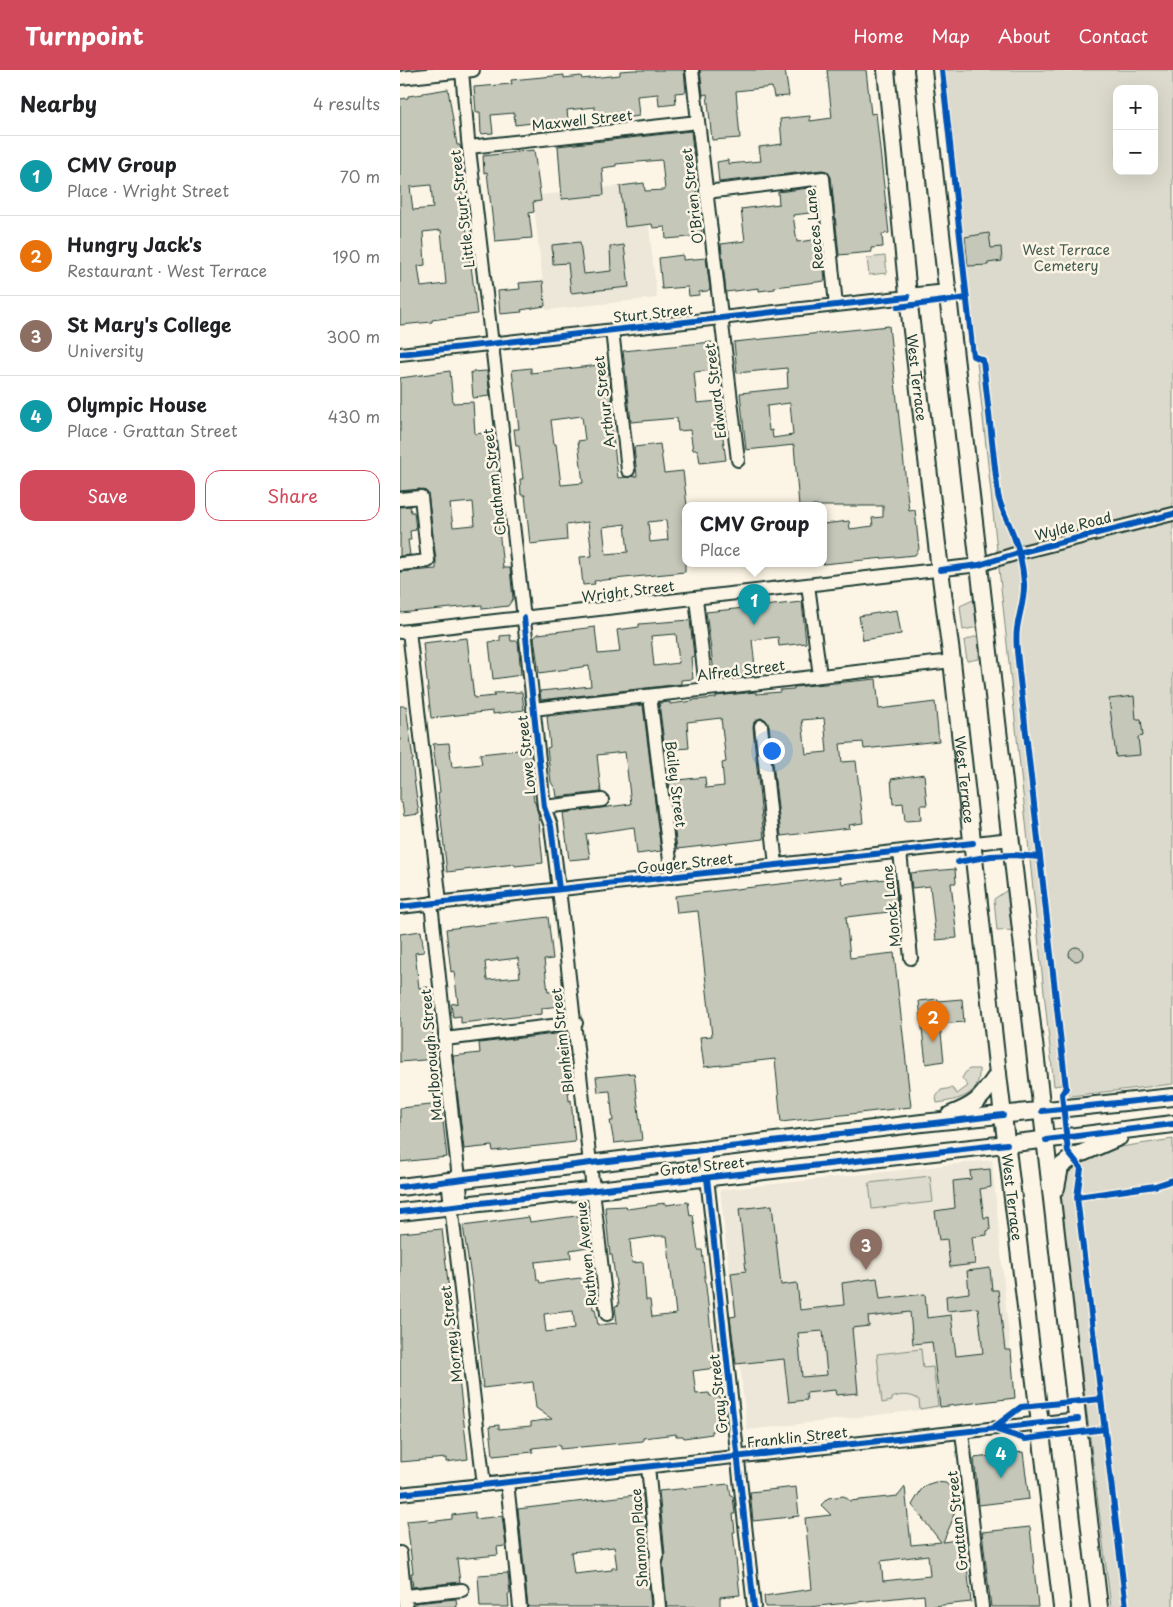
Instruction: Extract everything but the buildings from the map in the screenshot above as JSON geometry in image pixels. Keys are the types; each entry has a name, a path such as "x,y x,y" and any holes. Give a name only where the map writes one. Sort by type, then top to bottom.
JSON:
{"main road":[{"name":"West Terrace","path":"886,70 908,297 952,661 1006,1144 1062,1607"},
{"path":"923,70 1099,1607"},
{"path":"908,297 948,293"},
{"path":"930,1122 969,1108 981,1098 998,1074"},
{"name":"Grote Street","path":"400,1187 930,1122 1173,1097"},
{"path":"1053,1201 1060,1167 1073,1157 1134,1130 1173,1124"},
{"name":"Grote Street","path":"400,1212 1134,1130"}],"street":[{"name":"O'Brien Street","path":"692,70 722,318"},
{"path":"400,78 415,73 468,71"},
{"name":"Little Sturt Street","path":"468,71 469,147 493,344"},
{"name":"Maxwell Street","path":"469,147 698,122"},
{"name":"Reeces Lane","path":"706,192 823,178 836,305"},
{"name":"Sturt Street","path":"400,354 908,297"},
{"name":"Edward Street","path":"722,318 738,460"},
{"name":"Arthur Street","path":"612,330 628,470"},
{"name":"Chatham Street","path":"493,344 524,618"},
{"path":"400,499 421,497 428,561 400,564"},
{"name":"Wylde Road","path":"979,565 1018,553 1173,514"},
{"name":"Wright Street","path":"405,631 979,565"},
{"path":"808,585 820,676"},
{"path":"696,598 706,689"},
{"name":"Lowe Street","path":"524,618 544,807 551,826 559,889"},
{"name":"Marlborough Street","path":"405,631 436,903 453,1179"},
{"name":"Alfred Street","path":"533,709 952,661"},
{"name":"Bailey Street","path":"650,696 672,877"},
{"path":"761,726 776,865"},
{"path":"544,807 602,800"},
{"name":"Gouger Street","path":"400,907 1011,839"},
{"name":"Monck Lane","path":"900,852 911,958"},
{"name":"Blenheim Street","path":"559,889 594,1190"},
{"path":"445,1039 576,1023"},
{"name":"Gray Street","path":"704,1150 754,1607"},
{"name":"Morney Street","path":"453,1179 484,1485"},
{"name":"Ruthven Avenue","path":"594,1190 608,1314"},
{"name":"Franklin Street","path":"400,1494 1078,1419"},
{"name":"Grattan Street","path":"962,1432 982,1607"},
{"name":"Shannon Place","path":"648,1466 660,1607"},
{"path":"507,1482 520,1607"},
{"path":"400,1553 405,1601 462,1590"}],"shaded area":[{"path":"644,183 657,298 546,310 533,196"},
{"path":"992,1160 1015,1399 747,1430 720,1190"}],"green space":[{"name":"West Terrace Cemetery","path":"946,70 1173,70 1173,1084 1070,1096 1061,1085 1054,1086"},
{"path":"885,256 887,273 869,275 867,258"},
{"path":"973,600 976,607 978,627 963,630 960,606"},
{"path":"979,635 979,659 967,661 964,641"},
{"path":"1009,889 1013,930 997,931 994,899"},
{"path":"969,1069 979,1069 979,1078 972,1091 960,1098 937,1103 936,1097 941,1090 952,1088 957,1094 968,1086 962,1078"},
{"path":"1173,1139 1173,1607 1111,1607 1059,1189 1071,1166 1107,1149"},
{"path":"930,1176 933,1202 872,1209 869,1183"},
{"path":"921,1349 923,1368 933,1367 938,1406 920,1409 919,1400 906,1395 892,1398 892,1401 882,1403 877,1354"}],"cycle path":[{"path":"942,70 973,356 983,360 998,495 1017,546 1023,577 1024,595 1016,634 1017,650 1066,1088 1062,1094 1068,1152 1081,1168 1077,1197 1126,1607"},
{"path":"400,354 908,297"},
{"path":"898,307 967,298"},
{"path":"940,570 979,565 1018,553 1173,514"},
{"path":"524,618 544,807 551,826 559,889"},
{"path":"400,907 973,843"},
{"path":"958,862 991,856 1040,857"},
{"path":"1042,1111 1173,1097"},
{"path":"400,1187 1003,1115"},
{"path":"1046,1140 1173,1124"},
{"path":"400,1212 1007,1144"},
{"path":"707,1178 754,1607"},
{"path":"1077,1197 1155,1186 1173,1180"},
{"path":"993,1428 1021,1407 1101,1399"},
{"path":"400,1494 1078,1419"},
{"path":"997,1430 1025,1439 1105,1429"}],"place":[{"name":"CMV Group","path":"754,625"},
{"name":"Hungry Jack's","path":"933,1042"},
{"name":"St Mary's College","path":"866,1270"},
{"name":"Olympic House","path":"1001,1478"}]}
